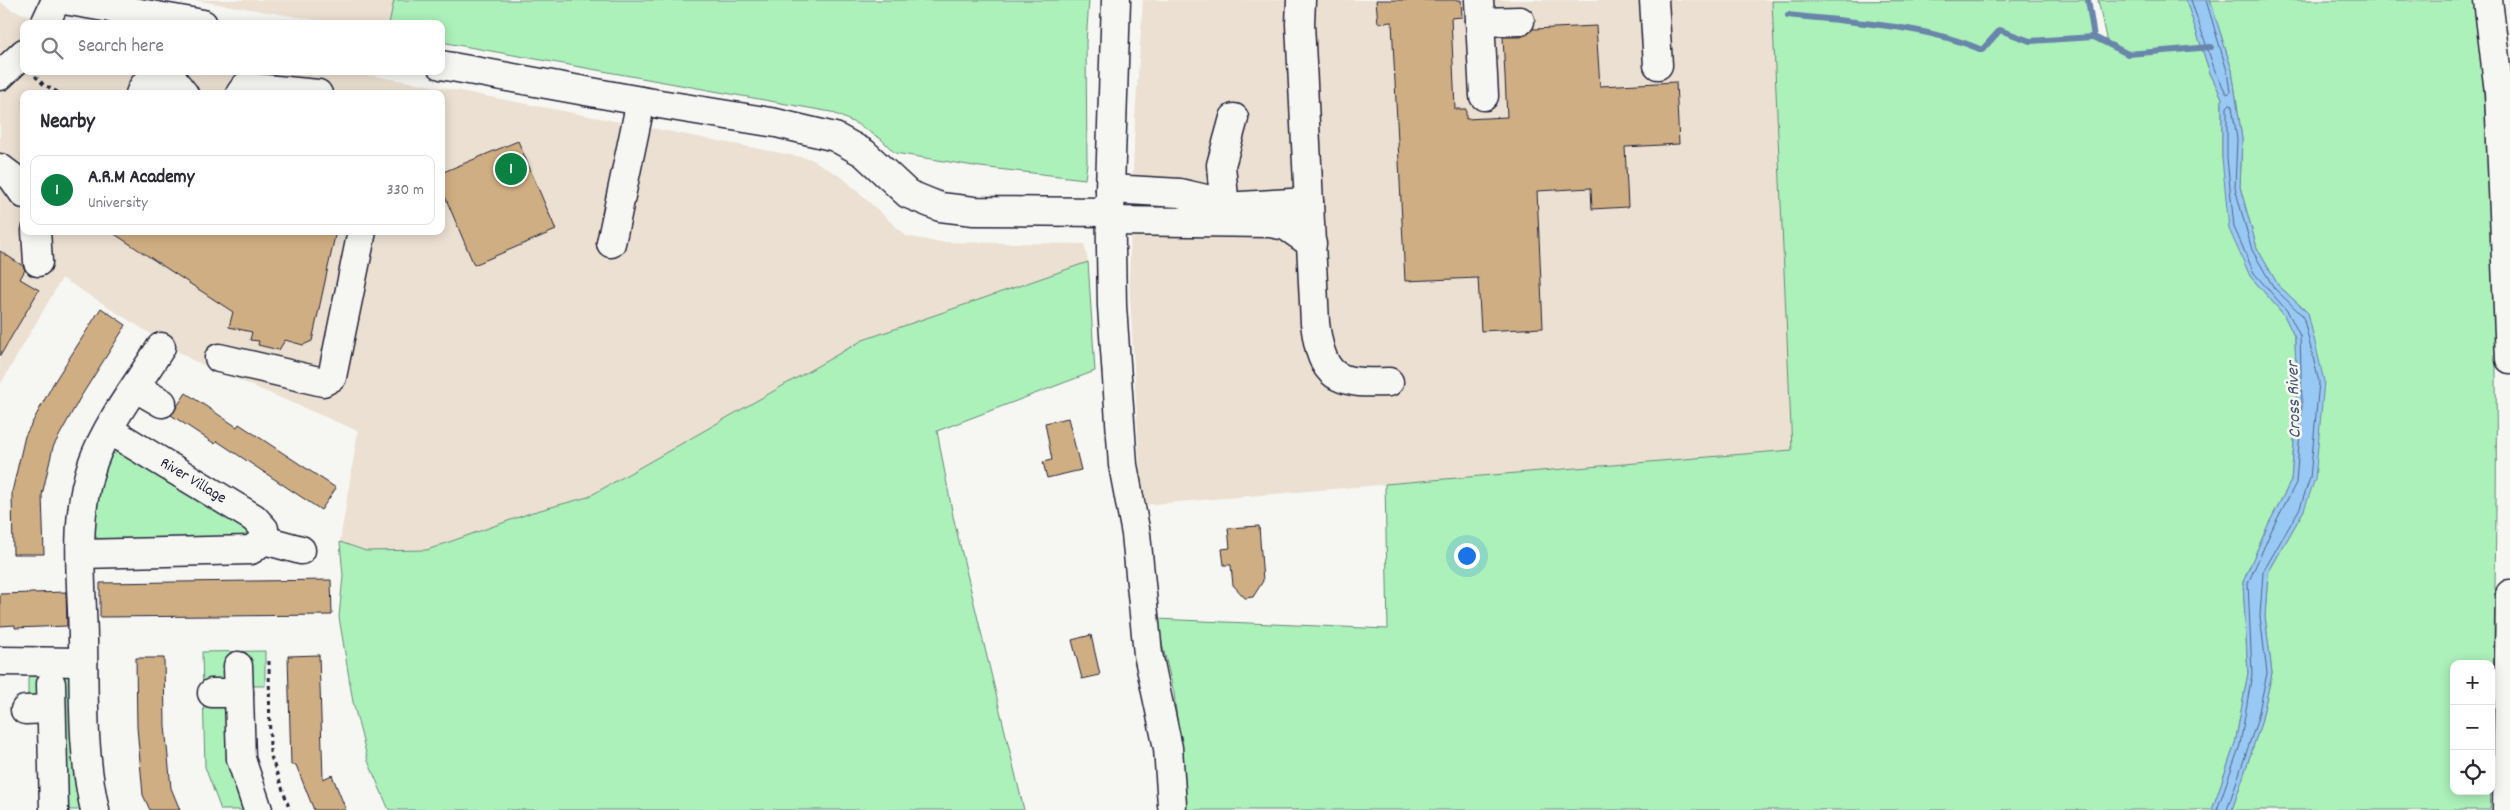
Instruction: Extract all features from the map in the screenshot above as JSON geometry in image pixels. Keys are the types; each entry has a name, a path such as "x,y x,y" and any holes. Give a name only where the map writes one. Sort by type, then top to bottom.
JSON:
{"main road":[{"path":"46,20 56,0"},
{"path":"64,0 176,20"},
{"path":"1116,0 1110,207 1112,306 1123,465 1136,534 1148,654 1168,748 1172,805"},
{"path":"1301,0 1300,24 1308,202 1318,352 1328,369 1341,379 1356,383 1389,382"},
{"path":"1654,0 1658,65"},
{"path":"2488,0 2499,92 2510,359"},
{"path":"1484,96 1479,11 1520,21"},
{"path":"0,76 20,57"},
{"path":"445,66 776,124 835,137 864,153 908,194 940,207 974,211 1110,207 1225,214 1286,226 1312,244"},
{"path":"243,90 245,87 276,90"},
{"path":"611,243 641,101"},
{"path":"1110,207 1200,190 1220,165 1234,118"},
{"path":"1220,165 1225,214"},
{"path":"0,168 12,177 20,188"},
{"path":"1180,193 1210,200 1225,214"},
{"path":"1225,214 1308,202"},
{"path":"36,235 38,262"},
{"path":"219,358 323,382 332,377 361,235"},
{"path":"95,810 87,754 83,662 82,510 86,484 109,430 161,347"},
{"path":"136,388 162,403"},
{"name":"River Village","path":"109,430 254,518 264,529 264,540"},
{"path":"81,554 238,551 256,548 264,540 301,550"},
{"path":"2507,810 2510,594"},
{"path":"0,661 83,662"},
{"path":"238,666 241,759 258,810"},
{"path":"212,694 239,693"},
{"path":"25,710 51,697 54,810"}],"path":[{"path":"35,75 43,84 54,90"},
{"path":"268,661 270,754 290,810"}],"shaded area":[{"path":"194,0 394,0 390,20 316,20"},
{"path":"1143,0 1782,0 1772,1 1792,450 1142,505 1129,279 1135,119"},
{"path":"0,2 12,10 43,20 20,20 20,75 367,75 428,85 811,159 843,178 906,236 936,242 1084,244 1088,262 863,340 588,497 533,512 427,550 366,551 340,542 358,431 192,360 62,278 0,385"}],"green space":[{"path":"394,0 1089,0 1086,43 1087,163 1085,179 980,167 895,153 881,139 857,124 831,112 445,43 445,20 390,20"},
{"path":"2088,0 2094,37 2107,43 2098,0 2186,0 2210,73 2222,98 2222,158 2250,276 2284,315 2295,338 2297,405 2291,481 2269,523 2243,582 2248,673 2235,744 2212,810 1187,810 1174,693 1156,619 1388,629 1385,484 1792,450 1772,1"},
{"path":"2210,0 2475,0 2491,192 2494,289 2496,482 2493,660 2450,660 2450,795 2491,795 2490,810 2232,810 2261,723 2272,673 2265,616 2268,573 2304,510 2308,313 2278,285 2257,248 2240,187 2242,139 2232,70"},
{"path":"1088,262 1095,371 937,431 953,516 1024,810 389,810 368,761 353,702 339,617 343,576 340,542 366,551 427,550 533,512 588,497 863,340"},
{"path":"123,452 249,530 248,538 105,542 99,540 93,526 95,505 103,470 109,457"},
{"path":"265,651 265,686 252,686 223,706 226,708 249,810 221,810 205,767 202,652"},
{"path":"31,671 67,672 70,677 86,810 63,810 41,695 28,699 28,679"}],"water":[{"path":"2186,0 2210,0 2232,70 2242,139 2240,187 2257,248 2278,285 2308,313 2324,381 2315,479 2304,510 2268,573 2265,616 2272,673 2261,723 2232,810 2212,810 2235,744 2248,673 2243,582 2269,523 2291,481 2297,405 2295,338 2284,315 2250,276 2229,229 2222,158 2222,98 2210,73"}],"building":[{"path":"1376,0 1461,0 1462,17 1451,18 1455,109 1466,109 1466,119 1507,117 1503,37 1521,37 1533,29 1596,26 1600,86 1676,82 1679,144 1625,147 1628,207 1592,209 1591,188 1537,191 1543,328 1481,331 1478,278 1405,281 1392,22 1378,23"},
{"path":"518,141 556,230 474,265 445,196 445,171"},
{"path":"116,235 335,235 312,341 303,345 285,340 279,350 258,345 259,341 250,340 252,332 229,327 233,312"},
{"path":"0,251 23,266 25,270 20,279 39,290 0,356"},
{"path":"101,308 126,325 80,398 53,447 42,495 44,554 13,554 12,492 25,436 53,384"},
{"path":"186,393 237,427 239,424 336,488 321,510 217,441 215,444 171,415"},
{"path":"1068,418 1081,470 1047,478 1043,462 1052,460 1045,423"},
{"path":"1259,526 1263,581 1253,597 1245,598 1233,585 1231,565 1224,565 1222,549 1230,548 1228,528"},
{"path":"331,580 332,615 100,617 100,583"},
{"path":"66,592 67,626 15,628 15,625 0,626 0,594"},
{"path":"1091,635 1100,675 1082,679 1072,640"},
{"path":"319,655 323,779 332,775 346,810 314,810 296,765 291,765 288,656"},
{"path":"136,658 164,658 165,726 171,788 180,810 150,810 143,795 137,727"}],"waterway":[{"path":"2088,0 2094,37 2128,54 2211,47"},
{"path":"1788,15 1912,30 1936,35 1982,50 2000,30 2030,41 2094,37"}],"place":[{"name":"A.R.M Academy","path":"511,169"}],"water label":[{"name":"Cross River","path":"2295,400"}]}
